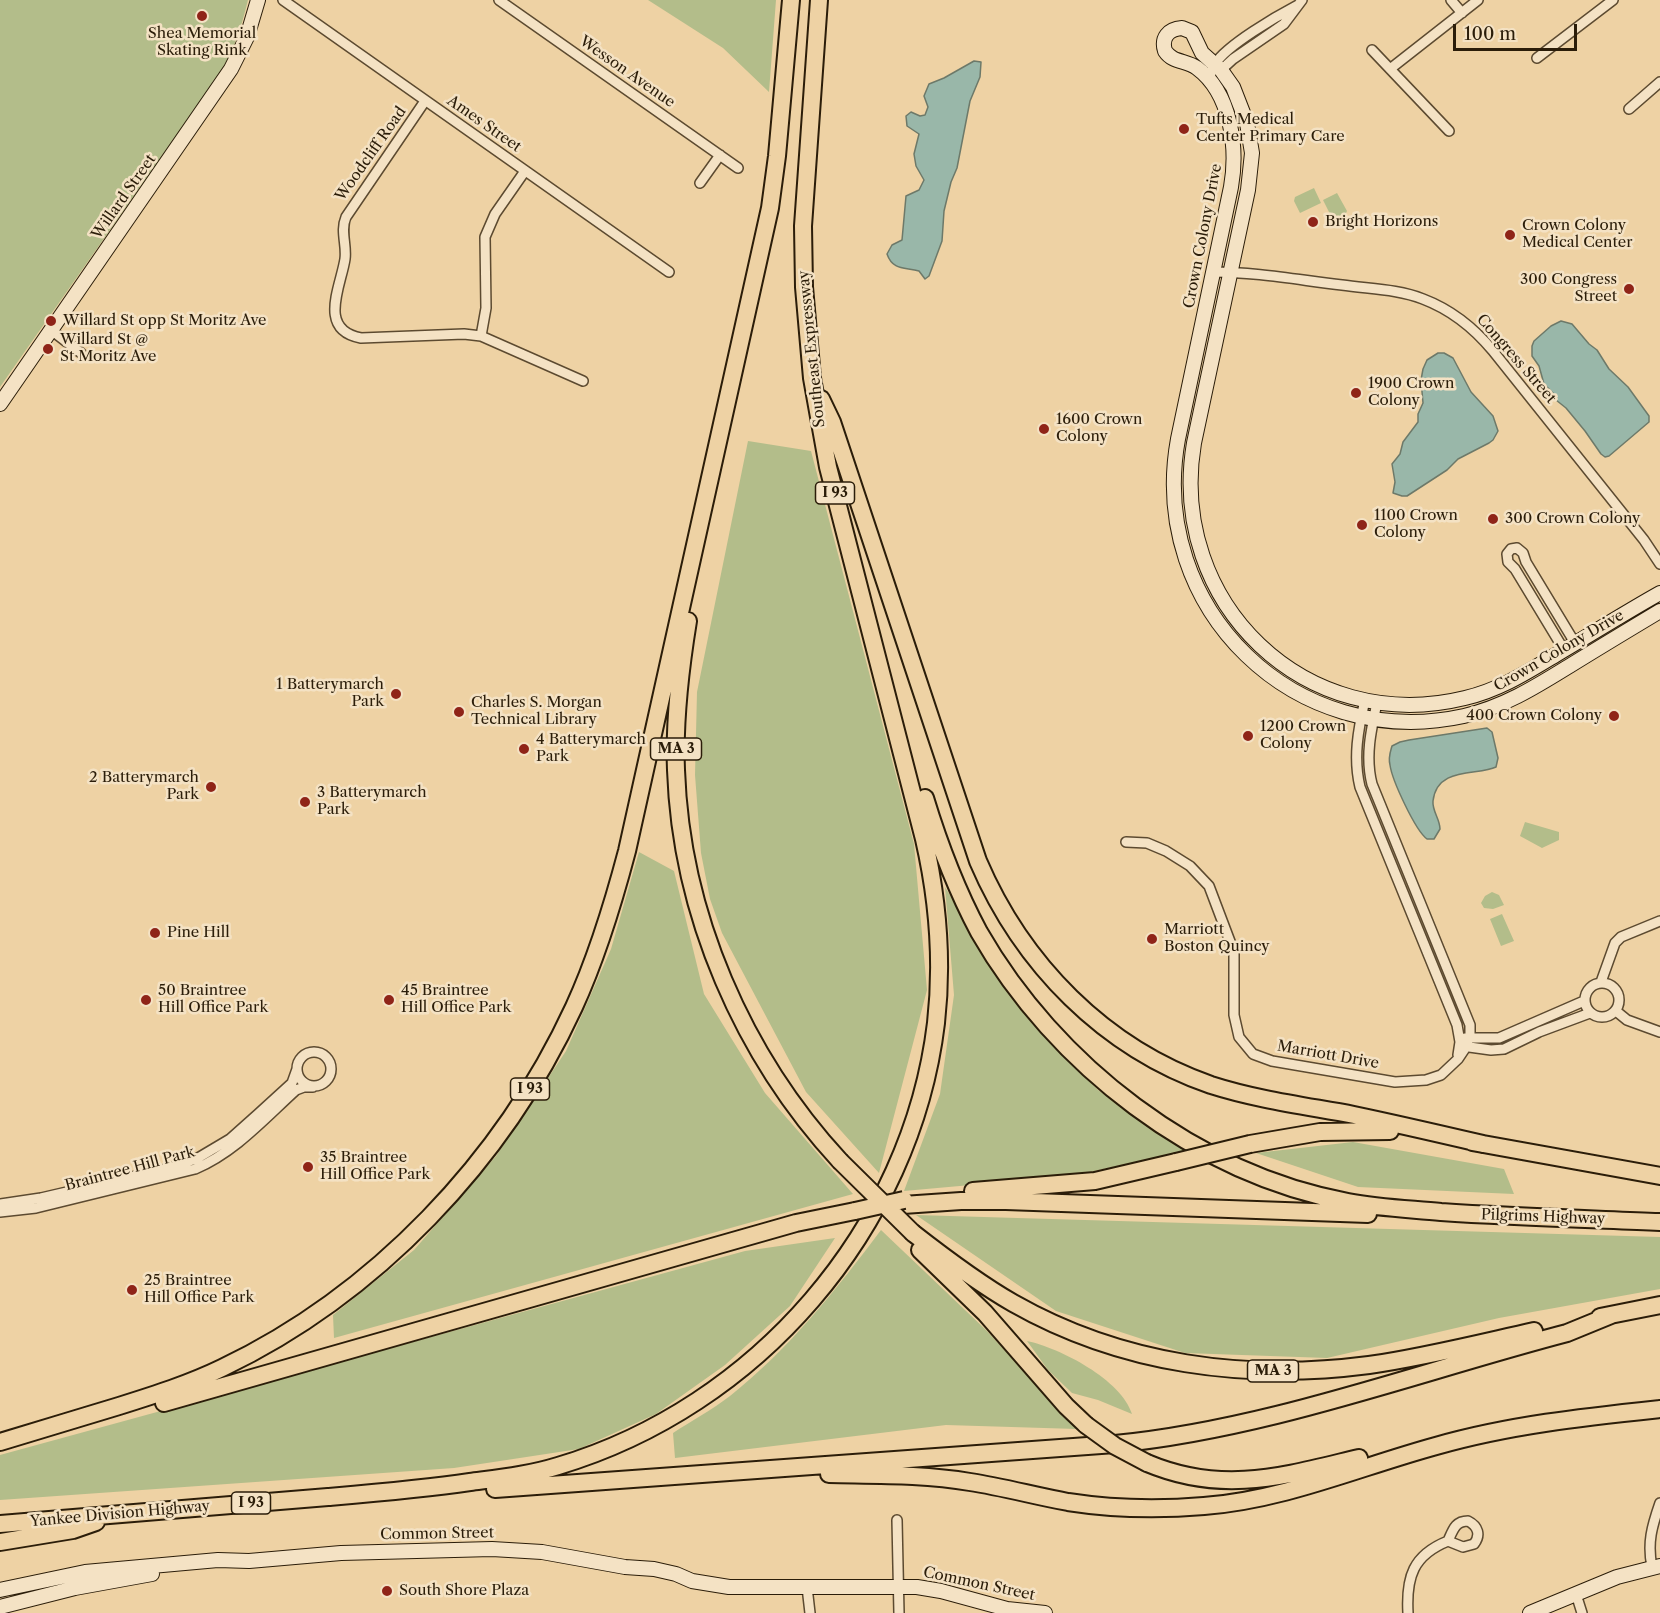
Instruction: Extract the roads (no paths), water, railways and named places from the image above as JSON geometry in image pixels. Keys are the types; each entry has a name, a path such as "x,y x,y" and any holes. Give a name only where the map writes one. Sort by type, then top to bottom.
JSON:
{"highway":[{"name":"I 93","path":"0,1442 166,1391 207,1376 250,1354 299,1324 354,1284 406,1240 458,1185 501,1132 564,1029 607,924 627,851 772,198 790,0"},
{"name":"Southeast Expressway","path":"819,0 806,167 803,242 804,287 812,378 828,467 895,725"},
{"path":"812,378 832,422 978,861 1019,938 1047,974 1084,1011 1111,1032 1149,1057 1189,1076 1247,1095 1384,1121 1483,1144"},
{"name":"MA 3","path":"702,513 698,571 682,660 676,730 678,802 687,863 707,937 741,1015 783,1089 840,1161 911,1236 1013,1304 1054,1325 1127,1351 1172,1362 1217,1369 1279,1371 1370,1365 1660,1305"},
{"name":"I 93","path":"383,1493 491,1480 544,1470 600,1452 656,1426 721,1385 762,1352 821,1290 857,1241 890,1181 913,1124 928,1072 938,1007 939,938 934,885 895,725"},
{"path":"895,725 918,777 950,870 979,932 1030,1007 1082,1063 1153,1119 1247,1170 1335,1199 1365,1205 1426,1210"},
{"path":"49,1427 94,1422 788,1225 903,1202 969,1192 1095,1181 1299,1134 1362,1130 1408,1132 1660,1176"},
{"path":"1557,1158 1660,1168"},
{"path":"903,1202 991,1201 1368,1214 1426,1210"},
{"name":"Pilgrims Highway","path":"1426,1210 1660,1222"},
{"path":"911,1236 985,1313 1066,1406 1086,1425 1115,1446 1147,1463 1179,1474 1233,1481 1261,1480 1388,1452 1560,1420 1655,1410"},
{"path":"383,1493 436,1494 1122,1443 1204,1432 1264,1418 1567,1333 1611,1315"},
{"path":"763,1469 928,1477 971,1482 1084,1504 1129,1508 1175,1508 1236,1502 1282,1492 1463,1439"},
{"name":"Yankee Division Highway","path":"0,1524 383,1493"},
{"path":"0,1542 73,1530 119,1514"}],"street":[{"name":"Willard Street","path":"0,404 231,69 247,37 258,0"},
{"name":"Ames Street","path":"283,0 669,272"},
{"name":"Wesson Avenue","path":"499,0 738,168"},
{"path":"1451,0 1462,13"},
{"path":"1390,69 1478,0"},
{"path":"1537,58 1613,0"},
{"path":"1210,82 1218,67 1284,24 1300,3"},
{"name":"Crown Colony Drive","path":"1660,592 1512,680 1471,697 1425,705 1371,702 1318,685 1293,672 1268,653 1241,626 1223,602 1201,554 1191,500 1192,459 1249,182 1251,145 1242,106 1229,80 1202,53 1194,35 1186,28 1178,28 1169,32 1164,39 1165,51 1170,58 1197,68 1210,82 1226,112 1234,153 1232,180 1175,456 1173,480 1175,511 1185,559 1197,588 1214,618 1239,649 1277,681 1335,709 1367,718 1425,722 1467,715 1491,708 1527,691 1660,611"},
{"path":"1178,61 1187,60 1192,56 1197,42"},
{"path":"1372,50 1449,131"},
{"path":"1629,109 1660,82"},
{"name":"Woodcliff Road","path":"425,101 346,217 343,231 345,260 334,301 336,316 342,329 357,337 464,334 481,336 583,381"},
{"path":"700,183 720,155"},
{"path":"481,336 487,300 485,237 495,214 525,171"},
{"name":"Congress Street","path":"1213,272 1230,272 1409,295 1431,302 1458,318 1475,330 1493,351 1644,540 1660,564"},
{"path":"51,330 81,353"},
{"path":"1519,548 1524,555 1570,646 1506,558 1509,550 1519,548"},
{"path":"1510,564 1520,565 1524,555"},
{"path":"1371,702 1356,763 1362,793 1464,1042"},
{"name":"Marriott Drive","path":"1126,842 1147,843 1166,851 1190,866 1209,885 1234,952 1236,1028 1241,1041 1253,1054 1272,1061 1407,1083 1436,1077 1454,1064 1464,1042"},
{"path":"1600,982 1615,943 1621,937 1660,921"},
{"path":"1600,982 1612,986 1618,994 1616,1011 1606,1017 1590,1013 1584,1001 1590,986 1600,982"},
{"path":"1464,1042 1499,1038 1584,1001"},
{"path":"1616,1011 1627,1020 1660,1032"},
{"path":"1464,1042 1504,1049 1539,1032 1590,1013"},
{"name":"Braintree Hill Park","path":"0,1204 41,1198 170,1168 198,1158 230,1139 293,1081 299,1060 307,1053 319,1053 327,1058 331,1066 330,1077 322,1085 296,1090 235,1146 188,1172 36,1208 0,1212"},
{"path":"297,1069 300,1080 313,1087"},
{"path":"1530,1613 1617,1577 1656,1567 1650,1535 1660,1503"},
{"path":"897,1520 899,1613"},
{"path":"1408,1613 1409,1581 1416,1565 1427,1552 1448,1541"},
{"name":"Common Street","path":"0,1590 56,1576 218,1560 249,1561 341,1553 492,1549 542,1552 625,1568 660,1570 692,1581 740,1588 899,1586 933,1589 1007,1609 1045,1613"},
{"name":"Common Street","path":"0,1607 90,1585 139,1576 232,1567 249,1561"},
{"path":"807,1587 810,1613"},
{"path":"1576,1594 1582,1613"}],"place":[{"name":"Shea Memorial Skating Rink","path":"202,16"},
{"name":"Tufts Medical Center Primary Care","path":"1184,129"},
{"name":"Bright Horizons","path":"1313,222"},
{"name":"Crown Colony Medical Center","path":"1510,235"},
{"name":"300 Congress Street","path":"1629,289"},
{"name":"Willard St opp St Moritz Ave","path":"51,321"},
{"name":"Willard St @ St Moritz Ave","path":"48,349"},
{"name":"1900 Crown Colony","path":"1356,393"},
{"name":"1600 Crown Colony","path":"1044,429"},
{"name":"300 Crown Colony","path":"1493,519"},
{"name":"1100 Crown Colony","path":"1362,525"},
{"name":"1 Batterymarch Park","path":"396,694"},
{"name":"Charles S. Morgan Technical Library","path":"459,712"},
{"name":"400 Crown Colony","path":"1614,716"},
{"name":"1200 Crown Colony","path":"1248,736"},
{"name":"4 Batterymarch Park","path":"524,749"},
{"name":"2 Batterymarch Park","path":"211,787"},
{"name":"3 Batterymarch Park","path":"305,802"},
{"name":"Pine Hill","path":"155,933"},
{"name":"Marriott Boston Quincy","path":"1152,939"},
{"name":"50 Braintree Hill Office Park","path":"146,1000"},
{"name":"45 Braintree Hill Office Park","path":"389,1000"},
{"name":"35 Braintree Hill Office Park","path":"308,1167"},
{"name":"25 Braintree Hill Office Park","path":"132,1290"},
{"name":"South Shore Plaza","path":"387,1591"}]}
